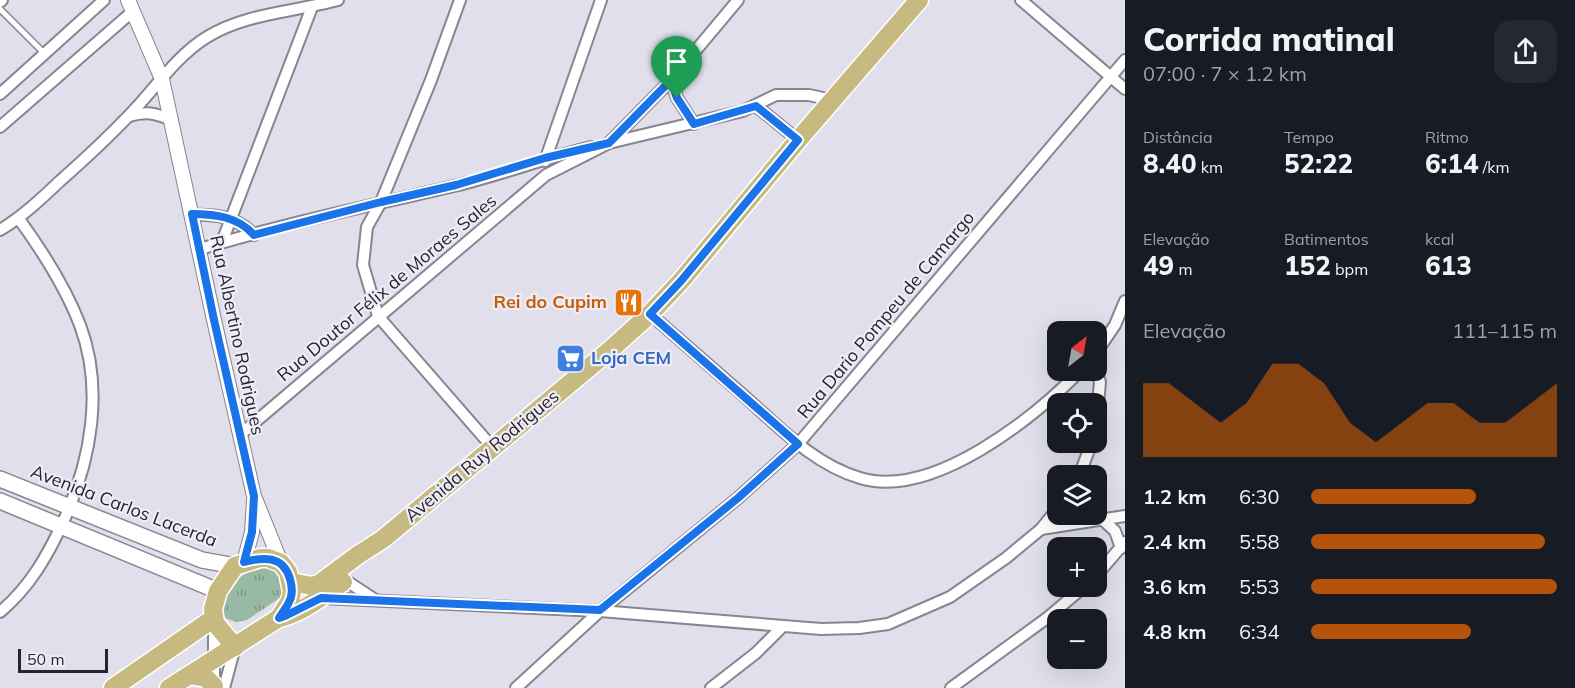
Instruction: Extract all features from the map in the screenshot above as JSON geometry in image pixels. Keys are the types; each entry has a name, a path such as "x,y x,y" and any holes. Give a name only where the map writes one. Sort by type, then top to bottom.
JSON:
{"main road":[{"name":"Avenida Ruy Rodrigues","path":"291,582 312,586 319,584 383,539 650,314 681,281 798,140 919,0"},
{"name":"Avenida Carlos Lacerda","path":"0,479 202,560 239,564"},
{"path":"0,501 218,591"},
{"name":"Avenida Ruy Rodrigues","path":"169,688 279,618 321,598 366,561 383,539"},
{"path":"235,647 220,630 214,618 214,602 218,591 239,564 268,558 281,563 288,572 291,582 290,601 279,618"},
{"path":"113,688 214,618"},
{"path":"190,675 206,678 217,687"}],"street":[{"path":"0,94 104,0"},
{"path":"0,230 19,219 89,156 128,117 184,54 221,30 249,18 338,0"},
{"path":"460,0 431,80 381,202 367,227 363,256 365,273 378,316 493,448"},
{"path":"546,175 545,158 600,0"},
{"name":"Rua Doutor Félix de Moraes Sales","path":"241,434 546,175 609,143 671,80 738,0"},
{"path":"1021,0 1125,89"},
{"path":"0,127 130,6"},
{"name":"Rua Albertino Rodrigues","path":"130,6 162,80 254,496 281,563"},
{"path":"222,242 312,7"},
{"name":"Rua Dario Pompeu de Camargo","path":"516,688 600,610 738,498 798,444 1125,60"},
{"path":"671,80 677,98 694,124"},
{"path":"200,249 456,185 545,158 694,124 756,106 768,98 783,94 809,95 832,100"},
{"path":"756,106 798,140"},
{"path":"128,117 144,112 155,113 172,120"},
{"path":"192,214 212,214 230,219 246,227 254,235"},
{"path":"0,612 17,598 55,542 84,466 92,430 93,395 89,361 81,327 68,296 47,258 19,219"},
{"path":"1107,337 1115,325 1125,301"},
{"path":"650,314 798,444 830,466 862,479 889,481 911,479 971,455 1039,410 1069,381"},
{"name":"Rua Albertino Rodrigues","path":"239,564 252,532 254,496"},
{"path":"1107,518 1125,516"},
{"path":"321,598 600,610 821,629 859,628 888,624 950,597 1006,558 1047,522"},
{"path":"1107,524 1115,531 1123,545 1107,563"},
{"path":"1041,529 1054,525"},
{"path":"345,580 374,599"},
{"path":"951,688 1072,597"},
{"path":"214,618 213,660 217,687"},
{"path":"711,688 756,653 783,626"},
{"path":"217,687 235,647"}],"lane":[{"path":"0,9 44,53"}],"green space":[{"path":"262,565 282,573 285,586 281,597 247,620 236,622 225,618 219,605 227,590 241,577"}],"place":[{"name":"Rei do Cupim","path":"628,302"},
{"name":"Loja CEM","path":"570,358"}],"route":[{"path":"671,80 677,98 694,124 756,106 798,140 681,281 650,314 798,444 738,498 600,610 321,598 279,618 290,601 292,592 288,572 281,563 268,558 244,562 252,532 254,496 192,214 212,214 230,219 246,227 254,235 456,185 545,158 609,143 671,80"}]}
